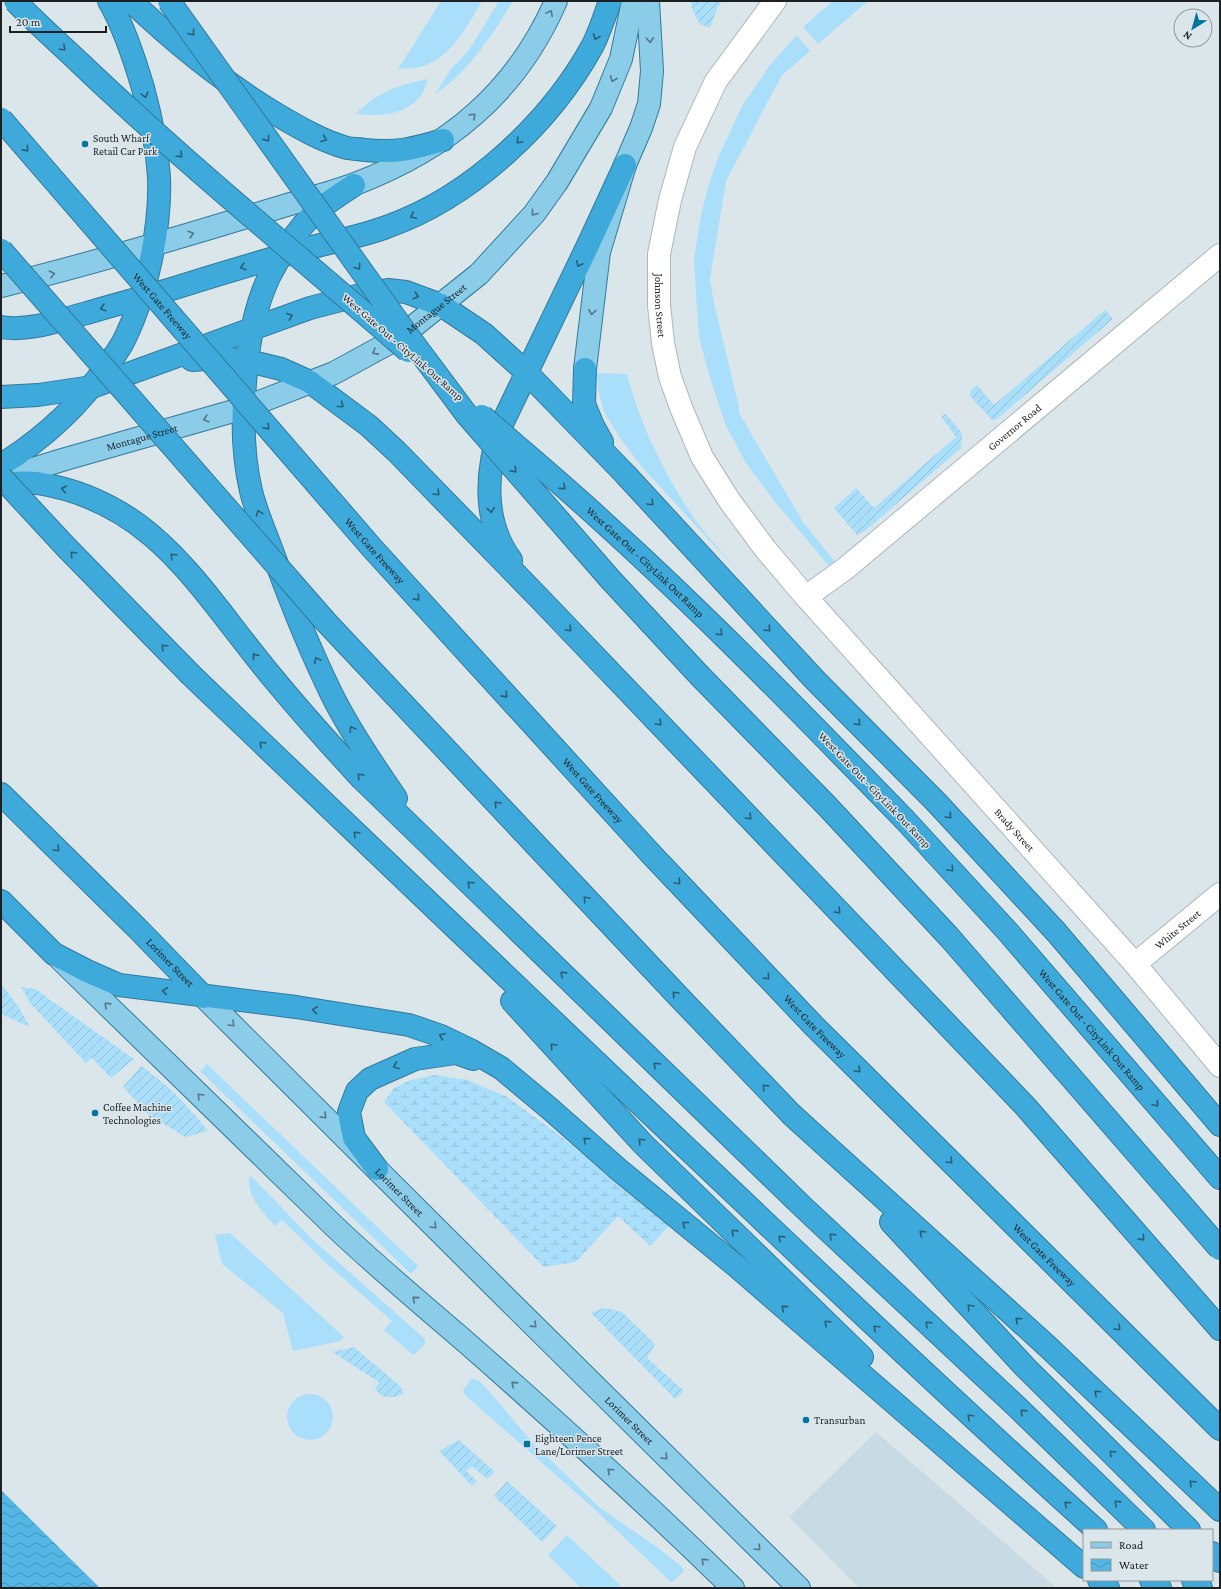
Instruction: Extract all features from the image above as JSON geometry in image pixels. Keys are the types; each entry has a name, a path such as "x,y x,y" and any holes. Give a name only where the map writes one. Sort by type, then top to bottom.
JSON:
{"highway":[{"name":"West Gate Out - CityLink Out Ramp","path":"15,1 108,90 200,173 318,272 603,522 693,607 807,719 905,820 1008,932 1220,1178"},
{"path":"1,465 19,454 55,426 92,387 121,345 140,298 148,273 154,245 159,178 148,108 134,58 109,1"},
{"path":"131,1 164,32 210,70 264,106 298,127 315,135 348,148 385,152 407,150 443,140"},
{"path":"169,1 408,336 467,415 610,579 699,676 826,806 950,938 1220,1249"},
{"path":"1,327 10,328 39,325 140,298 388,226 442,201 467,184 516,144 544,114 572,79 593,44 610,1"},
{"name":"West Gate Freeway","path":"1,119 372,548 613,813 814,1026 1220,1430"},
{"path":"542,601 506,552 492,521 488,493 494,444 526,372 589,244 625,165"},
{"path":"354,185 322,206 303,225 281,256 269,278 257,311 248,361 244,408 246,459 251,491 291,603 333,696 375,769 427,843"},
{"path":"1,250 326,622 656,973 792,1115 1025,1367 1188,1529"},
{"path":"1,397 38,395 92,387 310,308 364,294 388,290 406,292 441,305 484,334 526,372 624,474 809,673 937,803 1057,933 1220,1125"},
{"path":"163,362 220,358 248,361 281,369 310,382 369,426 397,452 542,601 1025,1106 1220,1329"},
{"path":"585,369 584,404 593,426 624,474"},
{"path":"1,478 180,664 384,861 960,1406 1095,1529"},
{"path":"1,483 36,483 71,490 111,506 150,534 189,572 216,604 280,687 362,779 804,1208 1016,1406 1143,1529"},
{"name":"Lorimer Street","path":"1,794 204,996"},
{"path":"384,861 644,1144 1037,1525"},
{"path":"1,901 54,954 119,985 296,1007 409,1025 441,1036 465,1047 501,1068 735,1265 1083,1566"},
{"path":"377,1169 354,1138 349,1112 357,1091 370,1079 415,1059 456,1053 501,1068"},
{"path":"792,1115 1047,1346 1220,1510"},
{"path":"1100,1581 1108,1588"},
{"path":"1152,1581 1160,1588"}],"main road":[{"path":"1,286 68,270 354,185 397,166 443,140 473,117 490,100 513,74 536,40 556,1"},
{"name":"Montague Street","path":"1,478 244,408 334,373 400,337 479,274 508,245 534,214 557,182 601,108 621,59 634,1"},
{"path":"585,369 599,252 625,165 641,128 649,104 652,71 648,1"},
{"path":"54,954 334,1226 380,1269 473,1348 613,1474 732,1588"},
{"name":"Lorimer Street","path":"204,996 799,1588"}],"street":[{"name":"Johnson Street","path":"775,1 716,81 685,147 670,200 659,254 659,305 662,343 670,377 702,457 729,500 762,544 806,597"},
{"name":"Governor Road","path":"806,597 846,568 1220,255"},
{"name":"Brady Street","path":"806,597 1135,964 1220,1066"},
{"name":"White Street","path":"1135,964 1220,894"}],"shaded area":[{"path":"876,1432 1057,1588 859,1588 789,1517"}],"green space":[{"path":"441,1 482,1 459,38 439,58 427,65 413,68 398,68 404,60"},
{"path":"499,1 513,1 479,52 469,64 435,94 451,69 469,50"},
{"path":"691,1 722,1 717,9 710,28 700,24 692,9"},
{"path":"833,1 868,1 818,44 803,27"},
{"path":"797,35 810,51 782,75 726,181 710,279 714,303 739,407 739,413 803,522 835,562 829,566 775,502 746,463 726,426 710,378 699,337 696,294 694,259 701,215 717,160 742,106 770,65"},
{"path":"428,79 422,94 416,101 401,110 383,115 356,114 372,100 389,90"},
{"path":"1105,310 1113,319 996,420 992,420 971,397 970,391 977,385 994,405"},
{"path":"597,373 627,374 632,393 646,431 673,485 700,526 745,579 641,466 620,438 604,412 598,390"},
{"path":"946,414 962,433 961,448 865,531 857,535 834,508 856,488 874,508 956,437 941,416"},
{"path":"3,986 18,1006 30,1027 1,1014 1,988"},
{"path":"21,987 35,989 134,1059 111,1078 92,1058 86,1063 30,1003"},
{"path":"207,1064 418,1266 411,1274 200,1071"},
{"path":"141,1066 178,1096 208,1131 185,1137 148,1114 123,1087"},
{"path":"434,1075 468,1080 507,1097 555,1132 671,1224 650,1246 618,1216 576,1262 544,1267 384,1102 394,1088 411,1080"},
{"path":"251,1176 311,1238 425,1339 425,1344 414,1355 384,1330 392,1321 328,1265 282,1220 275,1226 270,1221 253,1198 249,1185 249,1178"},
{"path":"230,1233 344,1337 340,1341 293,1351 283,1313 222,1264 215,1235"},
{"path":"603,1308 622,1312 655,1344 647,1358 684,1391 675,1399 591,1313"},
{"path":"354,1347 400,1386 404,1393 392,1397 380,1395 375,1388 379,1382 332,1352"},
{"path":"472,1378 479,1381 487,1389 533,1443 599,1507 658,1548 681,1566 684,1571 671,1582 591,1506 465,1395 463,1390"},
{"path":"310,1394 323,1398 329,1404 333,1417 329,1430 323,1436 310,1440 297,1436 291,1430 287,1417 291,1404 297,1398"},
{"path":"459,1440 495,1472 487,1479 472,1466 466,1471 477,1481 472,1486 439,1451"},
{"path":"507,1481 557,1526 542,1542 494,1496"},
{"path":"567,1535 622,1588 581,1588 548,1555"}],"water":[{"path":"1,1490 100,1588 1,1588"}],"place":[{"name":"South Wharf Retail Car Park","path":"85,144"},
{"name":"Coffee Machine Technologies","path":"95,1113"},
{"name":"Transurban","path":"806,1420"},
{"name":"Eighteen Pence Lane/Lorimer Street","path":"527,1444"}]}
